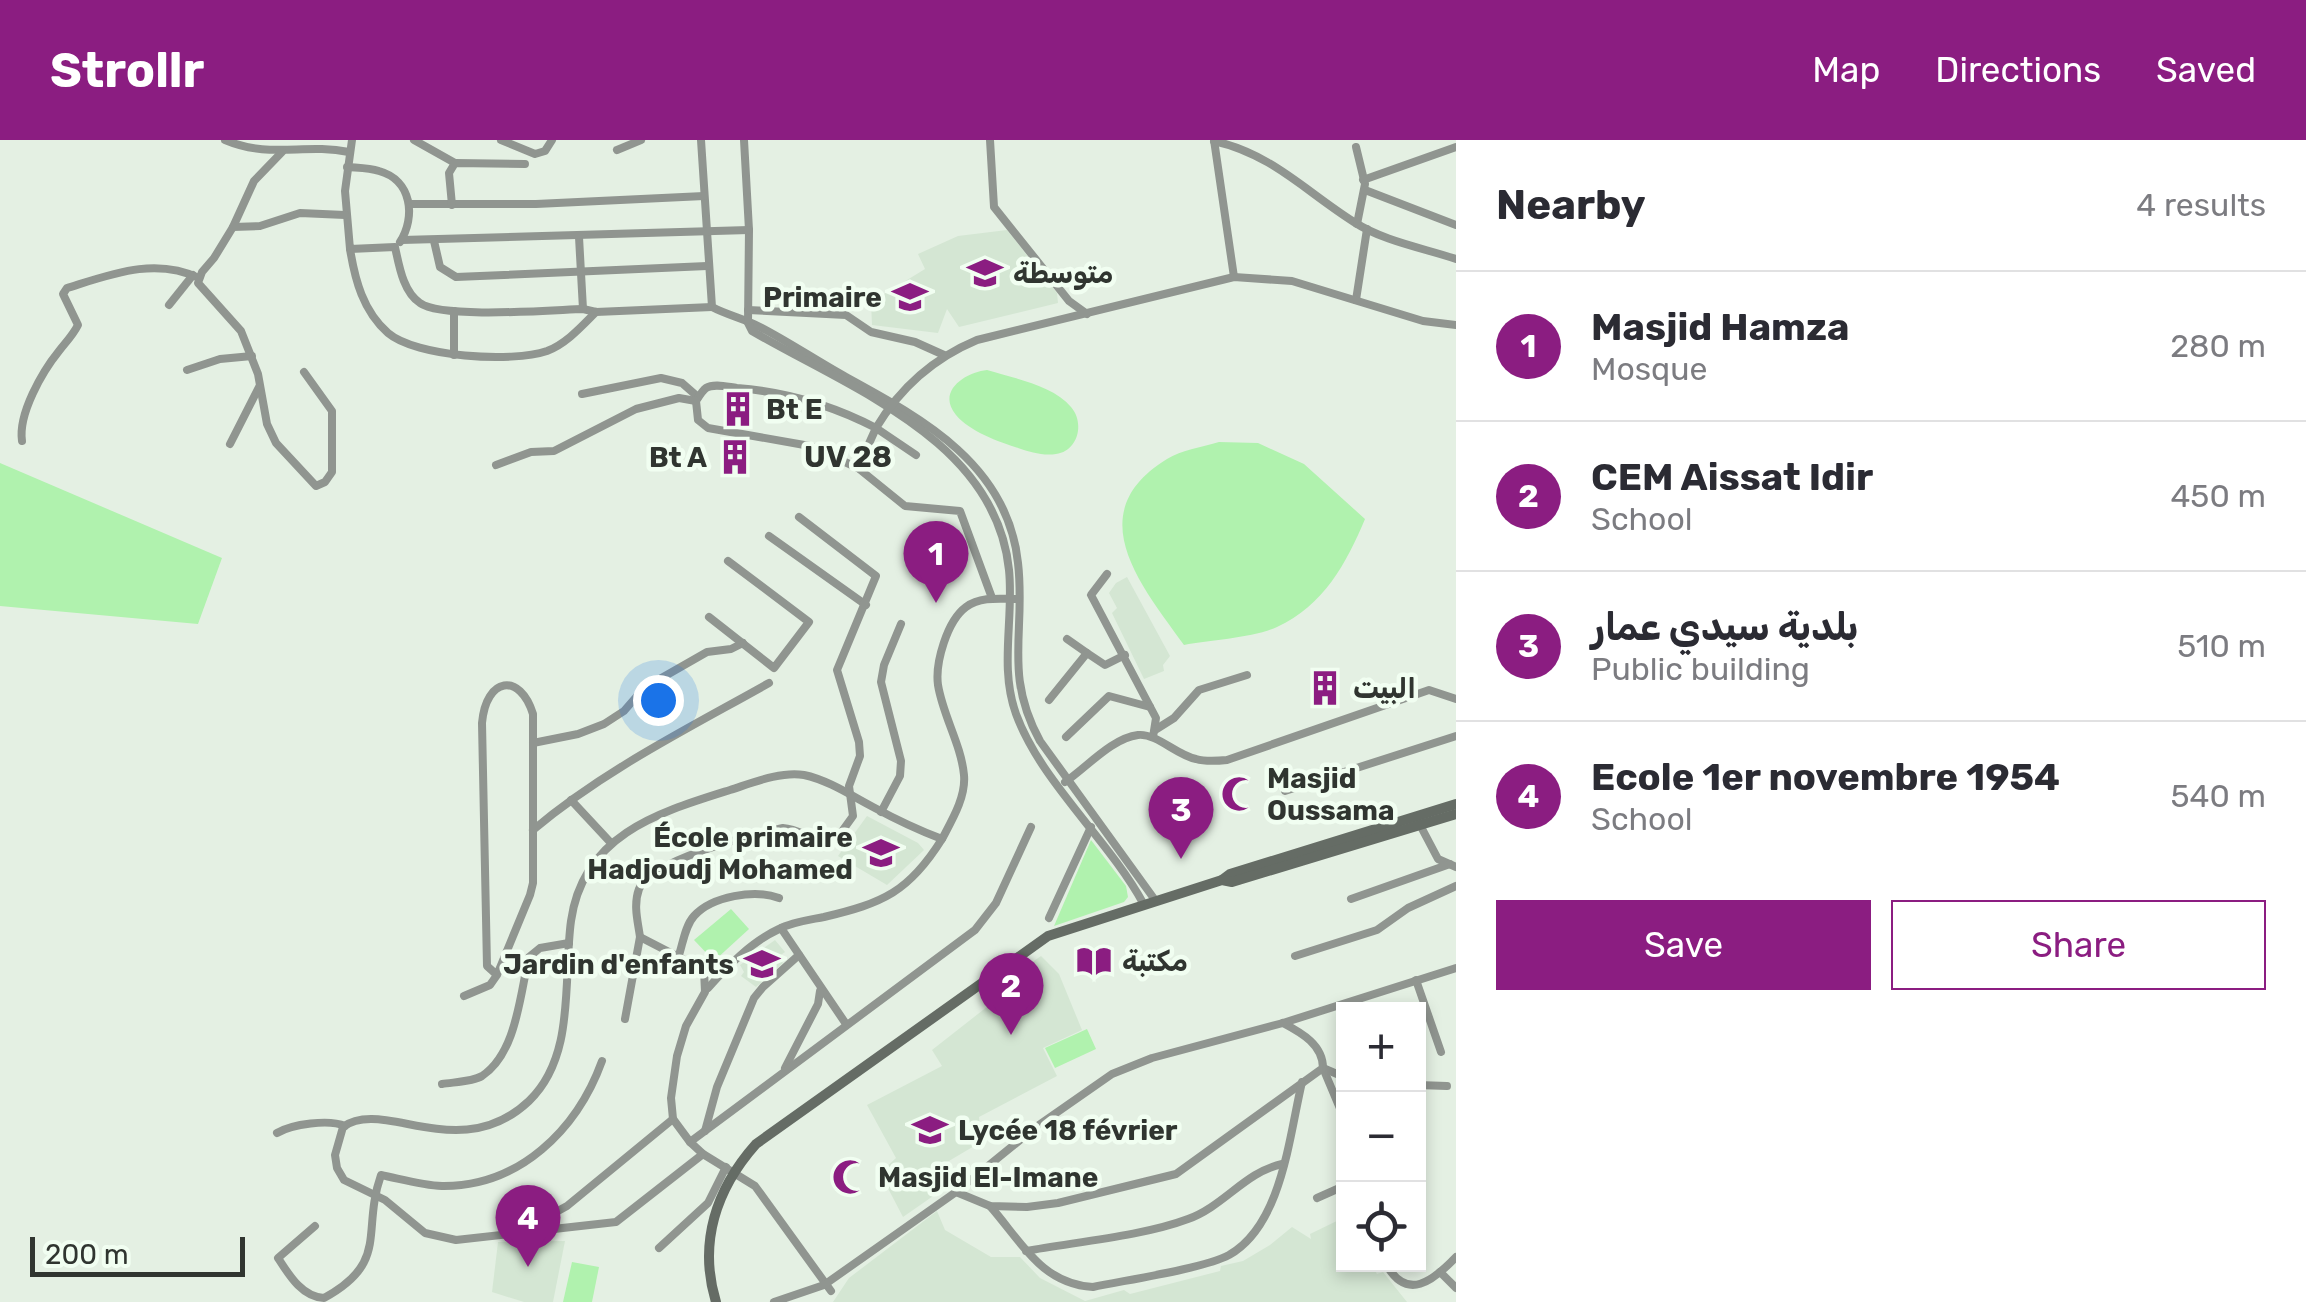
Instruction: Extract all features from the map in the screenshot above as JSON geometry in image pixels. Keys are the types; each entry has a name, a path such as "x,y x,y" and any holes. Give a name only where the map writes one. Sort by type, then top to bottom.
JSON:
{"street":[{"path":"225,140 264,152 320,148 349,152"},
{"path":"352,140 345,215 350,249 364,302 388,333 417,350 454,355 519,355 547,351 575,333 596,312"},
{"path":"414,140 455,163 525,164"},
{"path":"501,140 535,154 545,151 552,140"},
{"path":"616,150 640,140"},
{"path":"701,140 712,307"},
{"path":"744,140 750,230 748,324 752,331 890,406 935,440 980,489 1003,536 1010,570 1022,700 1040,740 1080,794 1149,902"},
{"path":"990,140 994,207 1069,302 1087,314"},
{"path":"1234,277 1214,141 1265,158 1357,224 1456,259"},
{"path":"1356,147 1364,185 1357,224"},
{"path":"1364,185 1456,147"},
{"path":"169,305 233,227 254,181 283,151"},
{"path":"452,205 449,174 455,163"},
{"path":"347,167 382,171 398,180 410,204 411,220 398,244 408,290 421,305 454,312 712,307 748,324"},
{"path":"1364,185 1456,226"},
{"path":"410,204 578,203 704,196"},
{"path":"233,227 260,226 300,213 345,215"},
{"path":"1356,300 1368,229"},
{"path":"350,249 434,241 750,230"},
{"path":"580,237 583,309"},
{"path":"434,241 440,266 456,276 707,266"},
{"path":"22,441 23,415 55,355 78,324 63,294 67,288 154,267 166,266 196,276"},
{"path":"196,276 200,288 241,332 252,356 276,444 316,486 321,486 332,472 332,411 304,372"},
{"path":"858,468 890,406 944,354 977,340 1234,277 1292,281 1422,320 1456,325"},
{"path":"748,310 846,315 871,332 944,354"},
{"path":"454,312 454,355"},
{"path":"186,370 220,359 252,356"},
{"path":"582,394 661,378 682,383 697,399 698,420 708,428 789,446 810,446 844,468 858,468 893,501 905,506 960,511 992,598"},
{"path":"496,465 520,455 554,450 636,409 679,398 697,399 713,386 788,399 839,414 876,428 916,455"},
{"path":"230,444 259,387"},
{"path":"625,1019 640,937 636,908 640,885 658,870 783,828 820,841 835,841 853,816 850,786 860,756 859,742 836,670 876,576 799,517"},
{"path":"769,536 866,605"},
{"path":"709,617 774,668 809,622 728,561"},
{"path":"1107,574 1090,596 1156,718 1154,733"},
{"path":"828,1288 756,1186 703,1154 674,1119 671,1098 677,1056 686,1026 705,992 723,971 781,928 867,906 924,868 942,840 962,795 964,778 938,686 940,657 952,624 966,607 992,598 1014,599"},
{"path":"1014,599 1007,652 1012,702 1030,743 1149,902"},
{"path":"882,812 900,776 902,762 880,682 901,624"},
{"path":"1067,638 1105,665 1124,655"},
{"path":"533,743 604,724 624,711 644,688 707,652 731,650 743,643"},
{"path":"1049,700 1087,653"},
{"path":"1060,786 1124,739 1154,733 1199,690 1248,674"},
{"path":"533,830 571,800 670,738 769,683"},
{"path":"464,996 490,985 497,976 530,895 530,704 514,689 496,687 486,697 482,723 487,966 497,976"},
{"path":"1154,733 1168,748 1195,759 1227,760 1429,690 1456,700"},
{"path":"1066,737 1109,696 1150,707"},
{"path":"1285,791 1456,736"},
{"path":"703,1154 616,1222 456,1240 425,1233 374,1194 344,1180 337,1168 338,1140 345,1126 359,1118 464,1132 504,1118 528,1102 548,1078 558,1046 565,1014 572,916 580,890 596,860 611,843 657,814 786,775 802,774 942,840"},
{"path":"571,800 611,843"},
{"path":"1418,822 1456,804"},
{"path":"658,1248 708,1204 731,1169 756,1144 788,1118 1048,936 1222,880 1232,882 1418,822 1456,814"},
{"path":"1418,822 1438,859 1453,865"},
{"path":"690,1142 975,930 996,903 1030,827"},
{"path":"1049,918 1091,828"},
{"path":"1351,899 1453,865"},
{"path":"1295,956 1377,930 1408,908 1456,886"},
{"path":"679,955 689,923 702,909 752,892 779,898"},
{"path":"781,928 846,1024"},
{"path":"640,937 704,970 723,971"},
{"path":"442,1084 482,1076 493,1064 509,1041 530,957 540,948 569,943"},
{"path":"705,1130 717,1087 746,1014 762,986 799,955"},
{"path":"774,1302 828,1288 1112,1074 1152,1058 1283,1023 1456,968"},
{"path":"704,970 705,992"},
{"path":"1416,980 1441,1052"},
{"path":"784,1072 818,1004 820,986"},
{"path":"1283,1023 1310,1040 1323,1056 1323,1068 1336,1099"},
{"path":"315,1226 278,1258 292,1278 318,1299 334,1292 366,1262 374,1194 381,1175 447,1186 498,1176 522,1166 574,1117 602,1061"},
{"path":"1323,1068 1336,1074"},
{"path":"956,1192 990,1206 1026,1207 1176,1174 1323,1068"},
{"path":"990,1206 1036,1264 1074,1286 1093,1287 1225,1257 1258,1230 1269,1210 1302,1082"},
{"path":"1426,1085 1447,1086"},
{"path":"517,1234 567,1206 674,1119"},
{"path":"277,1133 288,1127 332,1120 345,1126"},
{"path":"1026,1251 1188,1219 1213,1206 1258,1172 1282,1164"},
{"path":"712,1302 707,1252 713,1216 731,1169"},
{"path":"1317,1198 1336,1190"},
{"path":"1391,1272 1404,1286 1415,1286 1440,1272 1456,1257"},
{"path":"1440,1272 1456,1288"}],"shaded area":[{"name":"متوسطة","path":"1007,230 1057,293 1058,303 959,327 947,309 938,333 872,325 871,302 925,269 918,254 958,236"},
{"path":"1127,577 1170,656 1163,665 1164,671 1144,679 1112,613 1117,608 1109,593"},
{"name":"École primaire Hadjoudj Mohamed","path":"867,816 924,850 887,885 838,856"},
{"name":"Jardin d'enfants","path":"775,940 785,952 778,957 783,963 756,987 741,976 744,972 740,965"},
{"path":"1041,956 1059,974 1082,1030 1043,1048 1057,1076 979,1117 981,1142 937,1168 949,1185 903,1217 880,1173 896,1158 867,1105 942,1066 932,1050 1020,981 1026,975 1025,967"},
{"path":"937,1211 945,1230 991,1257 1020,1257 1040,1278 1085,1301 1220,1271 1221,1266 1243,1261 1270,1245 1292,1227 1311,1239 1310,1234 1336,1221 1336,1272 1383,1272 1407,1302 833,1302 849,1278"},
{"path":"565,1241 553,1302 524,1302 492,1292 498,1242"}],"green space":[{"path":"987,370 1032,383 1063,399 1078,421 1077,435 1070,448 1056,454 1032,452 1002,443 962,421 951,406 951,391 970,374"},
{"path":"1219,442 1258,443 1304,464 1365,519 1332,582 1293,618 1256,634 1184,645 1151,598 1126,550 1122,526 1126,502 1141,480 1167,459"},
{"path":"0,463 222,558 198,624 0,606"},
{"path":"1091,840 1126,886 1128,897 1124,902 1054,926"},
{"path":"731,909 749,929 714,961 694,940"},
{"path":"1087,1029 1096,1049 1055,1068 1045,1048"},
{"path":"572,1262 599,1267 592,1302 563,1302"}],"place":[{"name":"متوسطة","path":"985,273"},
{"name":"Primaire","path":"910,297"},
{"name":"Bt E","path":"738,409"},
{"name":"Bt A","path":"735,457"},
{"name":"Masjid Hamza","path":"936,603"},
{"name":"البيت","path":"1325,688"},
{"name":"Masjid Oussama","path":"1239,794"},
{"name":"École primaire Hadjoudj Mohamed","path":"881,853"},
{"name":"بلدية سيدي عمار","path":"1181,859"},
{"name":"مكتبة","path":"1094,961"},
{"name":"Jardin d'enfants","path":"762,964"},
{"name":"CEM Aissat Idir","path":"1011,1035"},
{"name":"Lycée 18 février","path":"930,1130"},
{"name":"Masjid El-Imane","path":"850,1177"},
{"name":"Ecole 1er novembre 1954","path":"528,1267"}],"district":[{"name":"UV 28","path":"848,457"}]}
